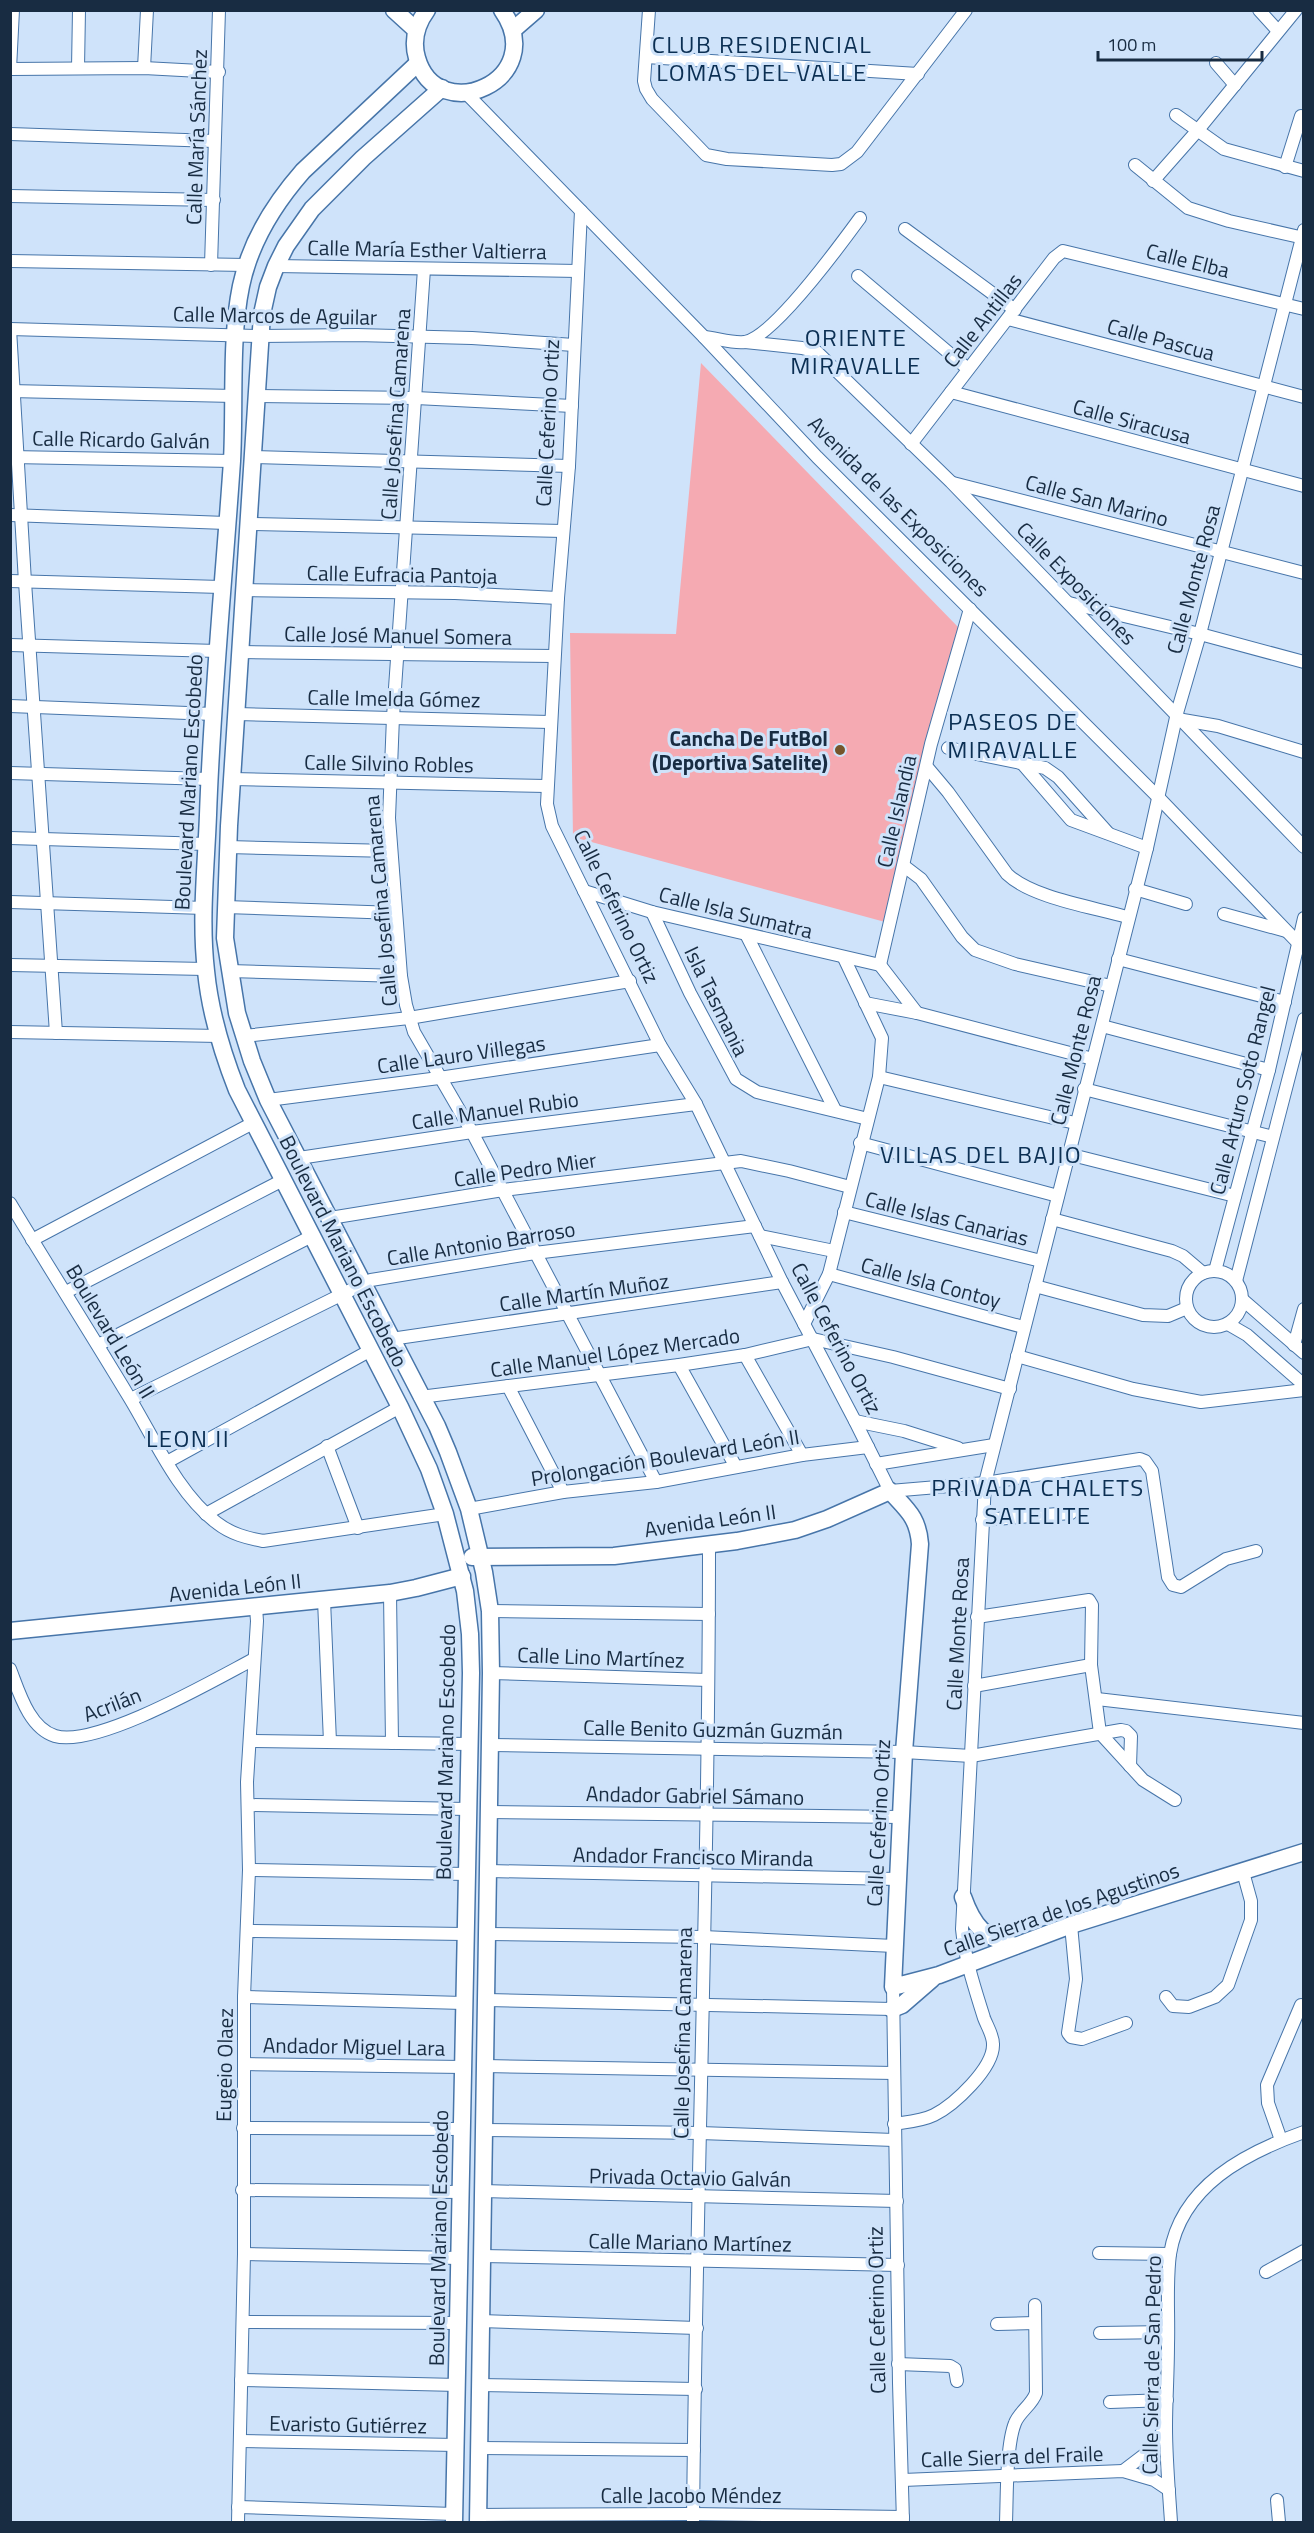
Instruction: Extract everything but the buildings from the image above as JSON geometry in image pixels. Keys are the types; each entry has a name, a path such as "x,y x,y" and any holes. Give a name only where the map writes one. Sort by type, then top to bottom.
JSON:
{"street":[{"path":"13,10 10,69 144,68 219,72"},
{"path":"78,68 79,10"},
{"path":"144,68 147,10"},
{"name":"Calle María Sánchez","path":"211,265 214,141 219,72 219,10"},
{"path":"394,10 416,30"},
{"path":"427,10 416,30 414,41 418,63 428,77 442,88 466,93 491,86 501,78 513,56 513,30 502,10"},
{"path":"513,30 536,10"},
{"path":"649,10 644,81 646,89 652,99 706,155 740,160 841,164 857,152 966,10"},
{"path":"1259,10 1278,31"},
{"path":"1153,181 1198,130 1296,10"},
{"path":"646,57 918,74"},
{"name":"Boulevard Mariano Escobedo","path":"418,63 288,188 275,206 246,265 236,334 232,461 221,587 209,779 205,969 219,1036 237,1090 400,1407 429,1469 445,1514 460,1568 470,1634 470,1744 464,1934 462,2192 454,2518"},
{"path":"1216,63 1234,85"},
{"name":"Boulevard Mariano Escobedo","path":"442,88 386,137 312,209 286,246 268,287 260,336 250,524 229,826 225,938 233,996 244,1036 268,1100 437,1426 470,1509 490,1611 492,1673 478,2519"},
{"name":"Avenida de las Exposiciones","path":"466,93 704,337 816,457 1158,797 1301,946"},
{"path":"1176,115 1224,149 1304,171"},
{"path":"1285,167 1301,116"},
{"path":"10,134 214,141"},
{"path":"1135,165 1188,208 1229,221 1303,236"},
{"path":"10,196 214,200"},
{"name":"Calle Ceferino Ortiz","path":"580,211 569,466 546,786 549,817 660,1045 696,1104 782,1282 890,1491 914,1516 919,1529 919,1565 900,1817 892,2009 903,2520"},
{"path":"704,337 745,342 766,330 782,315 860,218"},
{"path":"904,229 1012,315"},
{"name":"Calle Monte Rosa","path":"894,2124 924,2119 946,2108 985,2067 993,2055 993,2040 986,2025 967,1963 962,1929 985,1483 1075,1123 1102,1026 1127,917 1303,236"},
{"name":"Calle Antillas","path":"911,444 1054,258 1063,250"},
{"name":"Calle Elba","path":"1063,250 1304,309"},
{"path":"10,261 246,265"},
{"name":"Calle María Esther Valtierra","path":"276,266 578,271"},
{"name":"Calle Josefina Camarena","path":"424,269 390,782 391,851 401,976 409,1018 440,1078 472,1132 656,1482"},
{"path":"858,276 968,369"},
{"name":"Calle Pascua","path":"1012,315 1304,397"},
{"path":"10,329 16,515 30,645 56,1033"},
{"name":"Calle Marcos de Aguilar","path":"10,329 260,336 420,337 574,345"},
{"name":"Calle Exposiciones","path":"745,342 802,348 816,352 951,482 1304,847"},
{"path":"13,391 234,396"},
{"name":"Calle Siracusa","path":"951,392 1304,486"},
{"path":"258,396 416,398 572,406"},
{"name":"Calle Ricardo Galván","path":"14,457 232,461"},
{"path":"254,457 569,466"},
{"name":"Calle San Marino","path":"951,482 1304,573"},
{"path":"16,515 226,523"},
{"path":"250,524 563,531"},
{"path":"10,581 221,587"},
{"name":"Calle Eufracia Pantoja","path":"245,590 558,598"},
{"path":"1069,602 1304,662"},
{"name":"Calle Islandia","path":"880,965 927,767 970,609"},
{"path":"10,645 217,651"},
{"name":"Calle José Manuel Somera","path":"241,652 554,656"},
{"path":"10,706 213,714"},
{"name":"Calle Imelda Gómez","path":"237,714 550,722"},
{"path":"1180,717 1304,752"},
{"path":"948,748 1045,768 1058,777 1108,833"},
{"path":"1021,762 1067,817 1079,824 1146,848"},
{"path":"927,767 948,792 1007,874 1017,884 1050,896 1127,917"},
{"path":"10,773 209,779"},
{"name":"Calle Silvino Robles","path":"232,779 546,786"},
{"path":"208,826 229,826"},
{"path":"10,838 207,844"},
{"path":"228,847 391,851"},
{"path":"904,866 921,879 962,937 975,950 1015,964 1111,986"},
{"path":"1135,889 1186,904"},
{"name":"Calle Isla Sumatra","path":"584,891 652,912 747,936 880,965"},
{"path":"10,902 205,908"},
{"path":"225,907 396,913"},
{"name":"Isla Tasmania","path":"652,912 690,993 736,1079 757,1092 868,1119"},
{"path":"1224,914 1286,931"},
{"name":"Calle Arturo Soto Rangel","path":"1209,1272 1235,1197 1253,1132 1301,946 1304,918"},
{"path":"747,936 835,1110"},
{"path":"804,1324 829,1275 860,1143 879,1077 882,1038 844,958"},
{"path":"1118,959 1285,1002"},
{"path":"10,965 205,969"},
{"path":"880,965 917,1013"},
{"path":"229,971 401,976"},
{"path":"244,1036 409,1018 630,981"},
{"path":"865,1003 917,1013 1093,1059"},
{"name":"Calle Arturo Soto Rangel","path":"1236,1281 1304,1020"},
{"path":"1102,1026 1269,1070"},
{"path":"10,1032 219,1036"},
{"name":"Calle Lauro Villegas","path":"268,1100 440,1078 660,1045"},
{"path":"879,1077 1075,1123"},
{"path":"1084,1089 1273,1137"},
{"name":"Calle Manuel Rubio","path":"299,1158 472,1132 696,1104"},
{"path":"32,1240 253,1123"},
{"path":"860,1143 1058,1196"},
{"path":"1068,1154 1235,1197"},
{"name":"Calle Islas Canarias","path":"725,1162 759,1164 850,1187"},
{"name":"Calle Pedro Mier","path":"330,1218 502,1190 725,1162"},
{"path":"66,1292 283,1180"},
{"name":"Boulevard León II","path":"10,1203 131,1399 167,1462 206,1514 237,1535 263,1541 358,1528"},
{"name":"Calle Islas Canarias","path":"844,1212 1041,1261"},
{"path":"1052,1219 1172,1251 1209,1272 1227,1274 1236,1281 1243,1300 1236,1318 1218,1327 1199,1323 1187,1308 1186,1300 1191,1284 1209,1272"},
{"name":"Calle Isla Contoy","path":"758,1231 834,1251"},
{"name":"Calle Antonio Barroso","path":"131,1399 363,1284 393,1276 535,1253 758,1231"},
{"path":"98,1345 312,1236"},
{"name":"Calle Isla Contoy","path":"829,1275 1023,1327"},
{"name":"Calle Martín Muñoz","path":"391,1339 782,1282"},
{"path":"1035,1286 1143,1315 1168,1316 1187,1308"},
{"path":"1243,1300 1299,1349"},
{"path":"1299,1349 1304,1309"},
{"path":"1228,1324 1247,1335 1304,1385"},
{"path":"813,1339 893,1357 1010,1389"},
{"name":"Calle Manuel López Mercado","path":"420,1397 679,1365 745,1355 813,1339"},
{"path":"167,1462 370,1350"},
{"path":"745,1355 801,1455"},
{"path":"1017,1356 1133,1389 1201,1402 1304,1390"},
{"path":"679,1365 736,1467"},
{"path":"508,1386 564,1492"},
{"path":"206,1514 400,1407"},
{"path":"855,1420 904,1431 962,1449"},
{"path":"876,1464 994,1445"},
{"path":"327,1446 358,1528 445,1514"},
{"name":"Prolongación Boulevard León II","path":"470,1509 564,1492 656,1482 801,1455 868,1447"},
{"path":"890,1491 985,1483 1129,1459 1146,1461 1150,1465 1154,1480 1168,1577 1173,1585 1181,1587 1226,1559 1256,1551"},
{"name":"Avenida León II","path":"10,1631 390,1593 416,1588 480,1556 614,1556 709,1545 795,1530 827,1519 890,1491"},
{"path":"982,1520 1071,1513"},
{"name":"Calle Josefina Camarena","path":"693,2518 707,1816 709,1545"},
{"path":"390,1593 392,1743"},
{"path":"324,1600 330,1742"},
{"path":"977,1617 1089,1600 1092,1605 1091,1665 1100,1732 1143,1780 1175,1800"},
{"name":"Eugeio Olaez","path":"238,2523 244,2254 242,2190 244,1997 249,1870 248,1805 256,1608"},
{"path":"490,1611 709,1614"},
{"name":"Acrilán","path":"10,1669 33,1720 54,1736 68,1738 102,1731 127,1721 254,1659"},
{"path":"974,1686 1091,1665"},
{"name":"Calle Lino Martínez","path":"492,1673 708,1680"},
{"path":"1097,1699 1304,1723"},
{"name":"Calle Benito Guzmán Guzmán","path":"491,1744 904,1752 971,1756 1100,1732 1126,1731 1131,1736 1130,1766"},
{"path":"250,1741 470,1744"},
{"path":"248,1805 467,1809"},
{"name":"Andador Gabriel Sámano","path":"489,1812 900,1817"},
{"name":"Calle Sierra de los Agustinos","path":"893,1987 939,1975 1071,1925 1304,1852"},
{"path":"249,1870 466,1874"},
{"name":"Andador Francisco Miranda","path":"489,1871 897,1879"},
{"path":"1166,1997 1173,2006 1189,2007 1215,1998 1228,1985 1251,1920 1251,1900 1243,1872"},
{"path":"963,1897 976,1926 987,1935 1015,1946"},
{"path":"1071,1925 1076,1979 1068,2033 1075,2039 1089,2037 1126,2023"},
{"path":"247,1931 464,1934"},
{"path":"488,1934 703,1937 894,1946"},
{"path":"464,1952 488,1953"},
{"path":"487,2000 892,2009 902,2005 939,1975"},
{"path":"244,1997 463,2003"},
{"path":"1281,2140 1268,2103 1267,2085 1301,2005"},
{"name":"Andador Miguel Lara","path":"244,2064 463,2067"},
{"path":"485,2066 894,2073"},
{"path":"243,2128 462,2129"},
{"path":"484,2130 700,2133 894,2140"},
{"name":"Calle Sierra de San Pedro","path":"1171,2523 1166,2427 1170,2254 1182,2218 1210,2181 1244,2157 1304,2132"},
{"path":"242,2190 462,2192"},
{"name":"Privada Octavio Galván","path":"483,2191 897,2201"},
{"path":"1266,2272 1304,2252"},
{"path":"1099,2253 1170,2254"},
{"path":"244,2254 460,2258"},
{"name":"Calle Mariano Martínez","path":"482,2256 898,2265"},
{"path":"1006,2523 1007,2476 1014,2425 1031,2404 1036,2393 1035,2305"},
{"path":"481,2321 697,2328"},
{"path":"243,2322 459,2323"},
{"path":"997,2324 1035,2323"},
{"path":"1100,2333 1168,2332"},
{"path":"898,2364 950,2366 955,2369 957,2381"},
{"path":"241,2380 458,2385"},
{"path":"479,2385 696,2389"},
{"path":"1110,2402 1167,2400"},
{"name":"Calle Sierra del Fraile","path":"1123,2471 1148,2452 1166,2427"},
{"name":"Evaristo Gutiérrez","path":"240,2441 456,2445"},
{"path":"479,2448 694,2450"},
{"name":"Calle Sierra del Fraile","path":"903,2480 1123,2471 1154,2480 1169,2490"},
{"path":"1277,2500 1279,2523"},
{"path":"238,2507 454,2518"},
{"name":"Calle Jacobo Méndez","path":"478,2519 903,2520"}],"shaded area":[{"path":"701,363 958,627 885,922 573,837 570,633 676,634"}],"place":[{"name":"Cancha De FutBol (Deportiva Satelite)","path":"840,750"}],"district":[{"name":"CLUB RESIDENCIAL LOMAS DEL VALLE","path":"762,58"},
{"name":"ORIENTE MIRAVALLE","path":"856,351"},
{"name":"PASEOS DE MIRAVALLE","path":"1013,735"},
{"name":"VILLAS DEL BAJIO","path":"981,1154"},
{"name":"LEON II","path":"188,1438"},
{"name":"PRIVADA CHALETS SATELITE","path":"1038,1501"}]}
